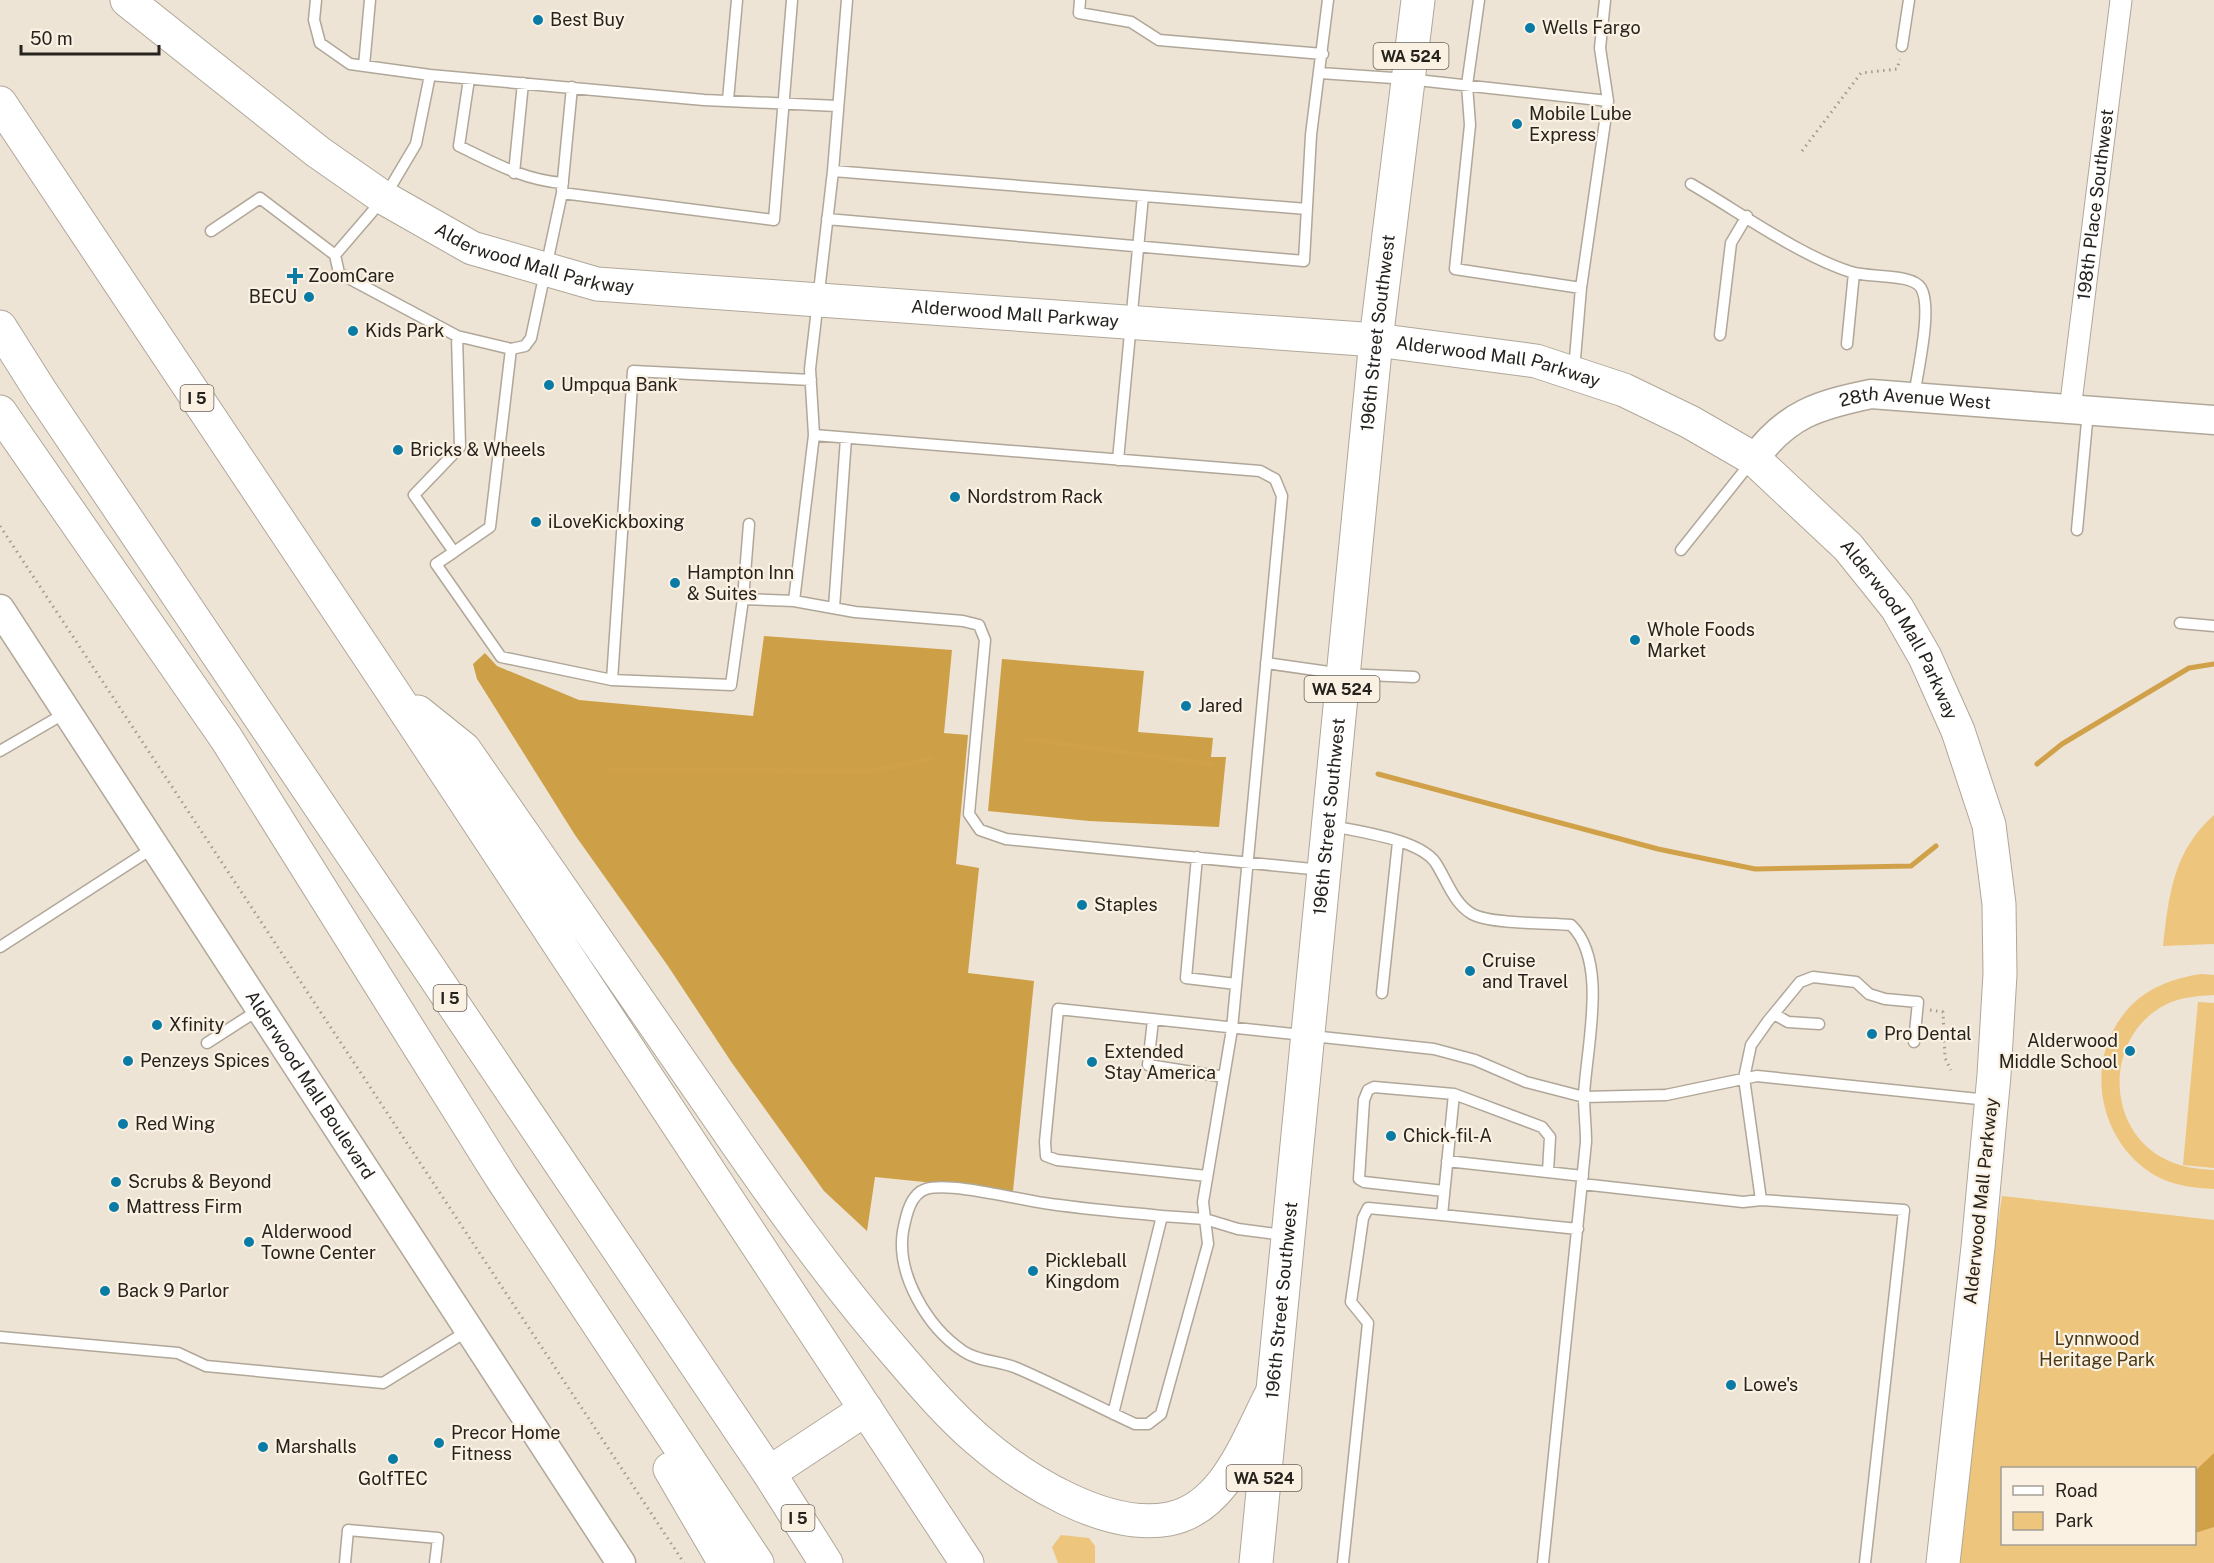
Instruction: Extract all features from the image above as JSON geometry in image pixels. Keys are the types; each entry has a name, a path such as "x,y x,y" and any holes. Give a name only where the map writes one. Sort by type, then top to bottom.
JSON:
{"main road":[{"name":"Alderwood Mall Parkway","path":"127,0 318,153 384,198 472,248 547,271 597,284 1376,340 1503,355 1536,361 1624,390 1754,459 1848,547 1897,608 1925,657 1958,731 1989,825 1999,904 2000,974 1991,1100 1943,1563"},
{"name":"196th Street Southwest","path":"1256,1563 1376,340 1418,0"},
{"name":"I 5","path":"0,103 393,692 967,1563"},
{"name":"I 5","path":"0,327 41,392 769,1473 826,1563"},
{"name":"28th Avenue West","path":"1754,459 1771,436 1801,415 1832,402 1871,394 2214,420"},
{"path":"0,412 226,738 501,1177 757,1563"},
{"name":"Alderwood Mall Boulevard","path":"0,609 621,1563"},
{"path":"393,692 464,749 806,1243 881,1336 937,1400 976,1439 1002,1459 1075,1502 1126,1520 1170,1519 1191,1512 1212,1497 1228,1476 1272,1393"},
{"path":"501,1177 725,1563"},
{"path":"769,1473 866,1409"},
{"path":"925,1497 977,1563"}],"street":[{"name":"198th Place Southwest","path":"2079,410 2121,0"}],"lane":[{"path":"316,0 314,20 320,43 350,64 469,79 783,105 837,106"},
{"path":"364,66 370,0"},
{"path":"728,100 737,0"},
{"path":"469,79 459,146 514,173 563,188 774,220 792,0"},
{"path":"794,601 814,435 811,380 816,300 833,171 847,0"},
{"path":"1080,0 1079,13 1131,22 1159,40 1323,54"},
{"path":"827,219 1304,261 1311,135 1328,0"},
{"path":"1479,0 1467,85 1470,125 1455,269 1581,288"},
{"path":"1574,374 1581,288 1608,101 1600,48 1605,0"},
{"path":"1902,46 1909,0"},
{"path":"1320,73 1408,79 1608,101"},
{"path":"335,255 384,198 416,144 430,75"},
{"path":"514,173 523,83"},
{"path":"211,231 260,198 335,255 339,273 458,336 511,349 525,346 531,338 563,188 572,87"},
{"path":"833,171 1307,209"},
{"path":"1691,184 1825,262 1854,273 1912,281 1921,288 1926,307 1914,397"},
{"path":"1118,460 1130,322 1140,247 1143,196"},
{"path":"1720,335 1731,243 1747,216"},
{"path":"1847,344 1854,273"},
{"path":"454,552 414,495 460,447 458,336"},
{"path":"511,349 490,527 436,564 501,657 612,680 731,685 743,599 749,524"},
{"path":"612,680 633,371 811,380"},
{"path":"2077,530 2079,410"},
{"path":"814,435 1260,471 1275,479 1282,496 1232,1029 1203,1203 1205,1219 1208,1244 1161,1414 1148,1424 1135,1424 1018,1368 964,1353 925,1311 906,1275 901,1248 909,1207 918,1193 939,1187 1047,1204 1205,1219 1238,1229 1287,1235"},
{"path":"834,608 846,438"},
{"name":"28th Avenue West","path":"1681,550 1754,459"},
{"path":"743,599 794,601 834,608 963,621 979,625 985,640 969,814 981,830 1006,839 1324,870"},
{"path":"2180,623 2214,626"},
{"path":"1266,663 1343,674 1413,677"},
{"path":"0,751 67,712"},
{"path":"1329,825 1398,842 1424,853 1433,860 1456,897 1473,915 1496,920 1571,926 1578,932 1588,955 1593,977 1584,1097 1586,1142 1543,1563"},
{"path":"1382,993 1398,842"},
{"path":"0,947 155,847"},
{"path":"1197,857 1186,978 1236,984"},
{"path":"1761,1200 1744,1078 1751,1045 1800,982 1813,977 1856,982 1869,994 1885,999 1918,1002 1914,1042"},
{"path":"207,1043 260,1008"},
{"path":"1208,1176 1057,1160 1046,1156 1044,1142 1058,1009 1434,1049 1475,1060 1526,1082 1584,1097 1666,1095 1757,1076 1991,1100"},
{"path":"1774,1014 1788,1022 1819,1024"},
{"path":"1153,1020 1148,1065 1224,1077"},
{"path":"1444,1191 1364,1182 1359,1179 1364,1100 1368,1090 1374,1087 1454,1094 1542,1127 1550,1137 1548,1172"},
{"path":"1442,1215 1454,1094"},
{"path":"1447,1161 1548,1172 1582,1180 1743,1202 1761,1200 1904,1210 1865,1563"},
{"path":"1343,1563 1368,1323 1351,1302 1362,1218 1368,1208 1578,1229"},
{"path":"1113,1414 1162,1216"},
{"path":"0,1337 178,1353 206,1366 383,1383 469,1330"},
{"path":"345,1563 348,1530 438,1538 435,1563"}],"path":[{"path":"1802,151 1861,73 1898,69 1902,46"},
{"path":"0,526 684,1563"},
{"path":"1917,1012 1943,1012 1945,1058 1951,1070"}],"green space":[{"path":"2214,815 2214,944 2163,946 2171,891 2181,859 2200,829"},
{"path":"2201,974 2214,975 2214,995 2177,1000 2165,1005 2145,1019 2131,1038 2123,1059 2120,1082 2122,1105 2131,1126 2145,1145 2165,1159 2177,1164 2214,1170 2214,1189 2173,1183 2160,1178 2139,1164 2123,1146 2111,1125 2104,1101 2101,1077 2105,1053 2113,1030 2128,1009 2143,995 2161,985"},
{"path":"2198,1002 2214,1003 2214,1168 2183,1165"},
{"name":"Lynnwood Heritage Park","path":"2002,1196 2214,1220 2214,1563 1948,1563"},
{"path":"1061,1535 1089,1538 1095,1546 1095,1563 1058,1563 1052,1547"}],"shaded area":[{"path":"764,636 952,650 944,733 968,735 956,864 979,868 968,973 1034,981 1013,1191 875,1177 867,1231 824,1191 732,1063 668,966 575,835 477,679 473,664 485,653 497,666 579,700 753,716"},
{"path":"1002,659 1144,671 1138,732 1213,738 1211,757 1226,757 1219,827 1089,821 988,811"},
{"path":"2214,1453 2214,1527 2196,1533 2196,1470"}],"waterway":[{"path":"2037,764 2062,744 2189,668 2214,664"},
{"path":"1027,739 1211,764"},
{"path":"608,770 872,771 931,759"},
{"path":"1378,774 1658,849 1755,869 1911,866 1936,846"}],"place":[{"name":"Best Buy","path":"538,20"},
{"name":"Wells Fargo","path":"1530,28"},
{"name":"Mobile Lube Express","path":"1517,124"},
{"name":"ZoomCare","path":"295,276"},
{"name":"BECU","path":"309,297"},
{"name":"Kids Park","path":"353,331"},
{"name":"Umpqua Bank","path":"549,385"},
{"name":"Bricks & Wheels","path":"398,450"},
{"name":"Nordstrom Rack","path":"955,497"},
{"name":"iLoveKickboxing","path":"536,522"},
{"name":"Hampton Inn & Suites","path":"675,583"},
{"name":"Whole Foods Market","path":"1635,640"},
{"name":"Jared","path":"1186,706"},
{"name":"Staples","path":"1082,905"},
{"name":"Cruise and Travel","path":"1470,971"},
{"name":"Xfinity","path":"157,1025"},
{"name":"Pro Dental","path":"1872,1034"},
{"name":"Alderwood Middle School","path":"2130,1051"},
{"name":"Penzeys Spices","path":"128,1061"},
{"name":"Extended Stay America","path":"1092,1062"},
{"name":"Red Wing","path":"123,1124"},
{"name":"Chick-fil-A","path":"1391,1136"},
{"name":"Scrubs & Beyond","path":"116,1182"},
{"name":"Mattress Firm","path":"114,1207"},
{"name":"Alderwood Towne Center","path":"249,1242"},
{"name":"Pickleball Kingdom","path":"1033,1271"},
{"name":"Back 9 Parlor","path":"105,1291"},
{"name":"Lowe's","path":"1731,1385"},
{"name":"Precor Home Fitness","path":"439,1443"},
{"name":"Marshalls","path":"263,1447"},
{"name":"GolfTEC","path":"393,1459"}]}
